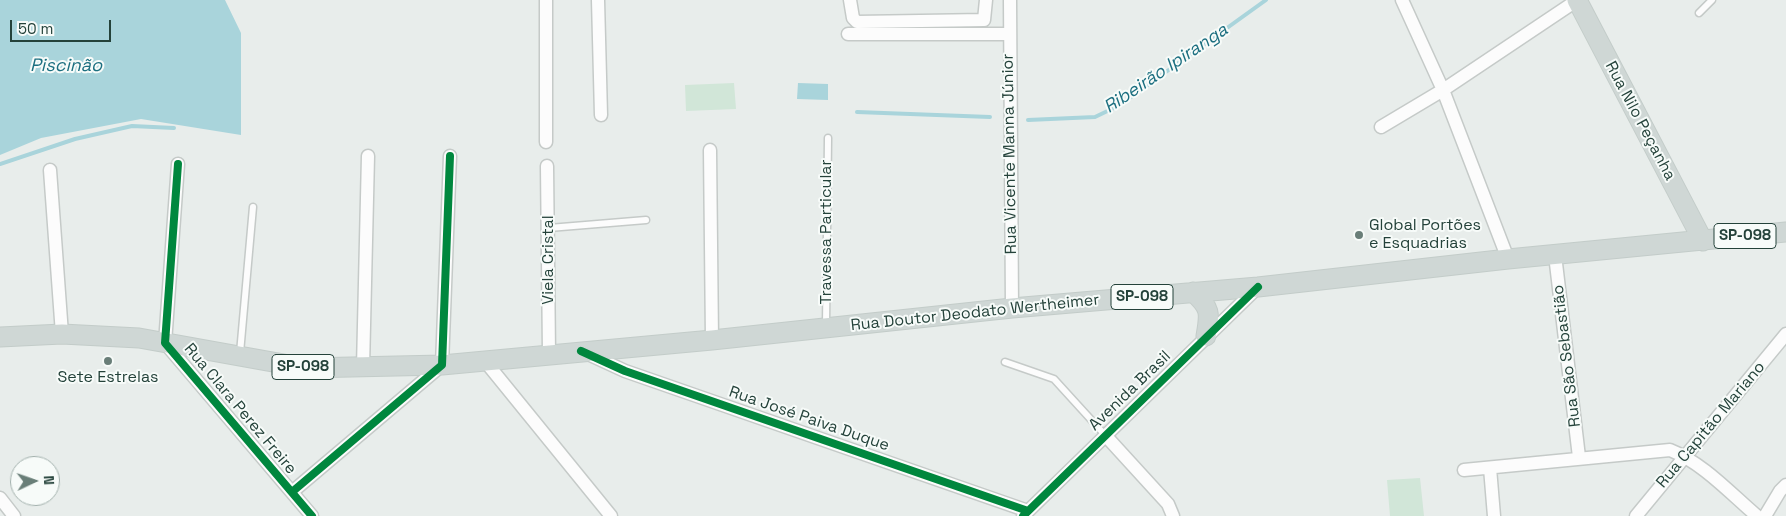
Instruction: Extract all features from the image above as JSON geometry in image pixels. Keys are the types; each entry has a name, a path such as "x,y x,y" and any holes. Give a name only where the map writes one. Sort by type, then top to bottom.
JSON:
{"main road":[{"name":"Rua Nilo Peçanha","path":"1576,0 1703,241"},
{"name":"Rua Doutor Deodato Wertheimer","path":"581,351 712,340 1012,308 1258,287 1508,259 1786,232"},
{"path":"1193,292 1205,303 1209,312 1206,336"},
{"name":"SP-098","path":"0,336 62,334 119,336 165,342 306,368 485,362 581,351"}],"street":[{"path":"546,0 546,142"},
{"path":"598,0 602,115"},
{"path":"850,0 853,18 857,22 984,20 986,0"},
{"name":"Rua Vicente Manna Júnior","path":"1010,0 1012,308"},
{"path":"1402,0 1443,90 1508,259"},
{"path":"1381,127 1443,90 1576,0"},
{"path":"848,34 1009,34"},
{"path":"710,150 712,340"},
{"path":"363,367 368,156"},
{"path":"292,492 442,364 450,156"},
{"path":"165,342 178,164"},
{"name":"Viela Cristal","path":"548,166 550,354"},
{"path":"50,170 62,334"},
{"name":"Rua São Sebastião","path":"1555,255 1579,457"},
{"name":"Avenida Brasil","path":"1026,514 1258,287"},
{"name":"Rua Capitão Mariano","path":"1636,516 1684,455 1786,334"},
{"name":"Rua Clara Perez Freire","path":"165,342 312,516"},
{"name":"Rua José Paiva Duque","path":"581,351 625,371 1026,514"},
{"path":"485,362 611,516"},
{"path":"1105,435 1168,504 1173,516"},
{"path":"1464,470 1579,457 1670,450 1684,455 1757,516"},
{"path":"1490,468 1494,516"},
{"path":"1765,516 1780,491 1786,485"},
{"path":"0,498 14,516"}],"lane":[{"path":"1699,13 1712,0"},
{"name":"Travessa Particular","path":"826,327 828,138"},
{"path":"240,357 253,207"},
{"path":"549,228 646,220"},
{"path":"1005,362 1054,379 1105,435"}],"green space":[{"path":"734,83 736,109 686,111 685,85"},
{"path":"1420,478 1424,516 1390,516 1387,480"}],"water":[{"name":"Piscinão","path":"0,0 225,0 241,33 241,135 141,119 41,138 0,155"},
{"path":"798,83 828,84 828,100 797,99"}],"waterway":[{"name":"Ribeirão Ipiranga","path":"1028,120 1095,117 1120,105 1266,0"},
{"path":"857,112 990,117"},
{"path":"0,164 75,139 132,126 174,128"}],"cycle path":[{"path":"292,492 442,365 450,156"},
{"path":"178,164 165,343 312,516"},
{"path":"1023,516 1258,287"},
{"path":"581,351 625,371 1028,511"}],"place":[{"name":"Global Portões e Esquadrias","path":"1359,235"},
{"name":"Sete Estrelas","path":"108,361"}]}
